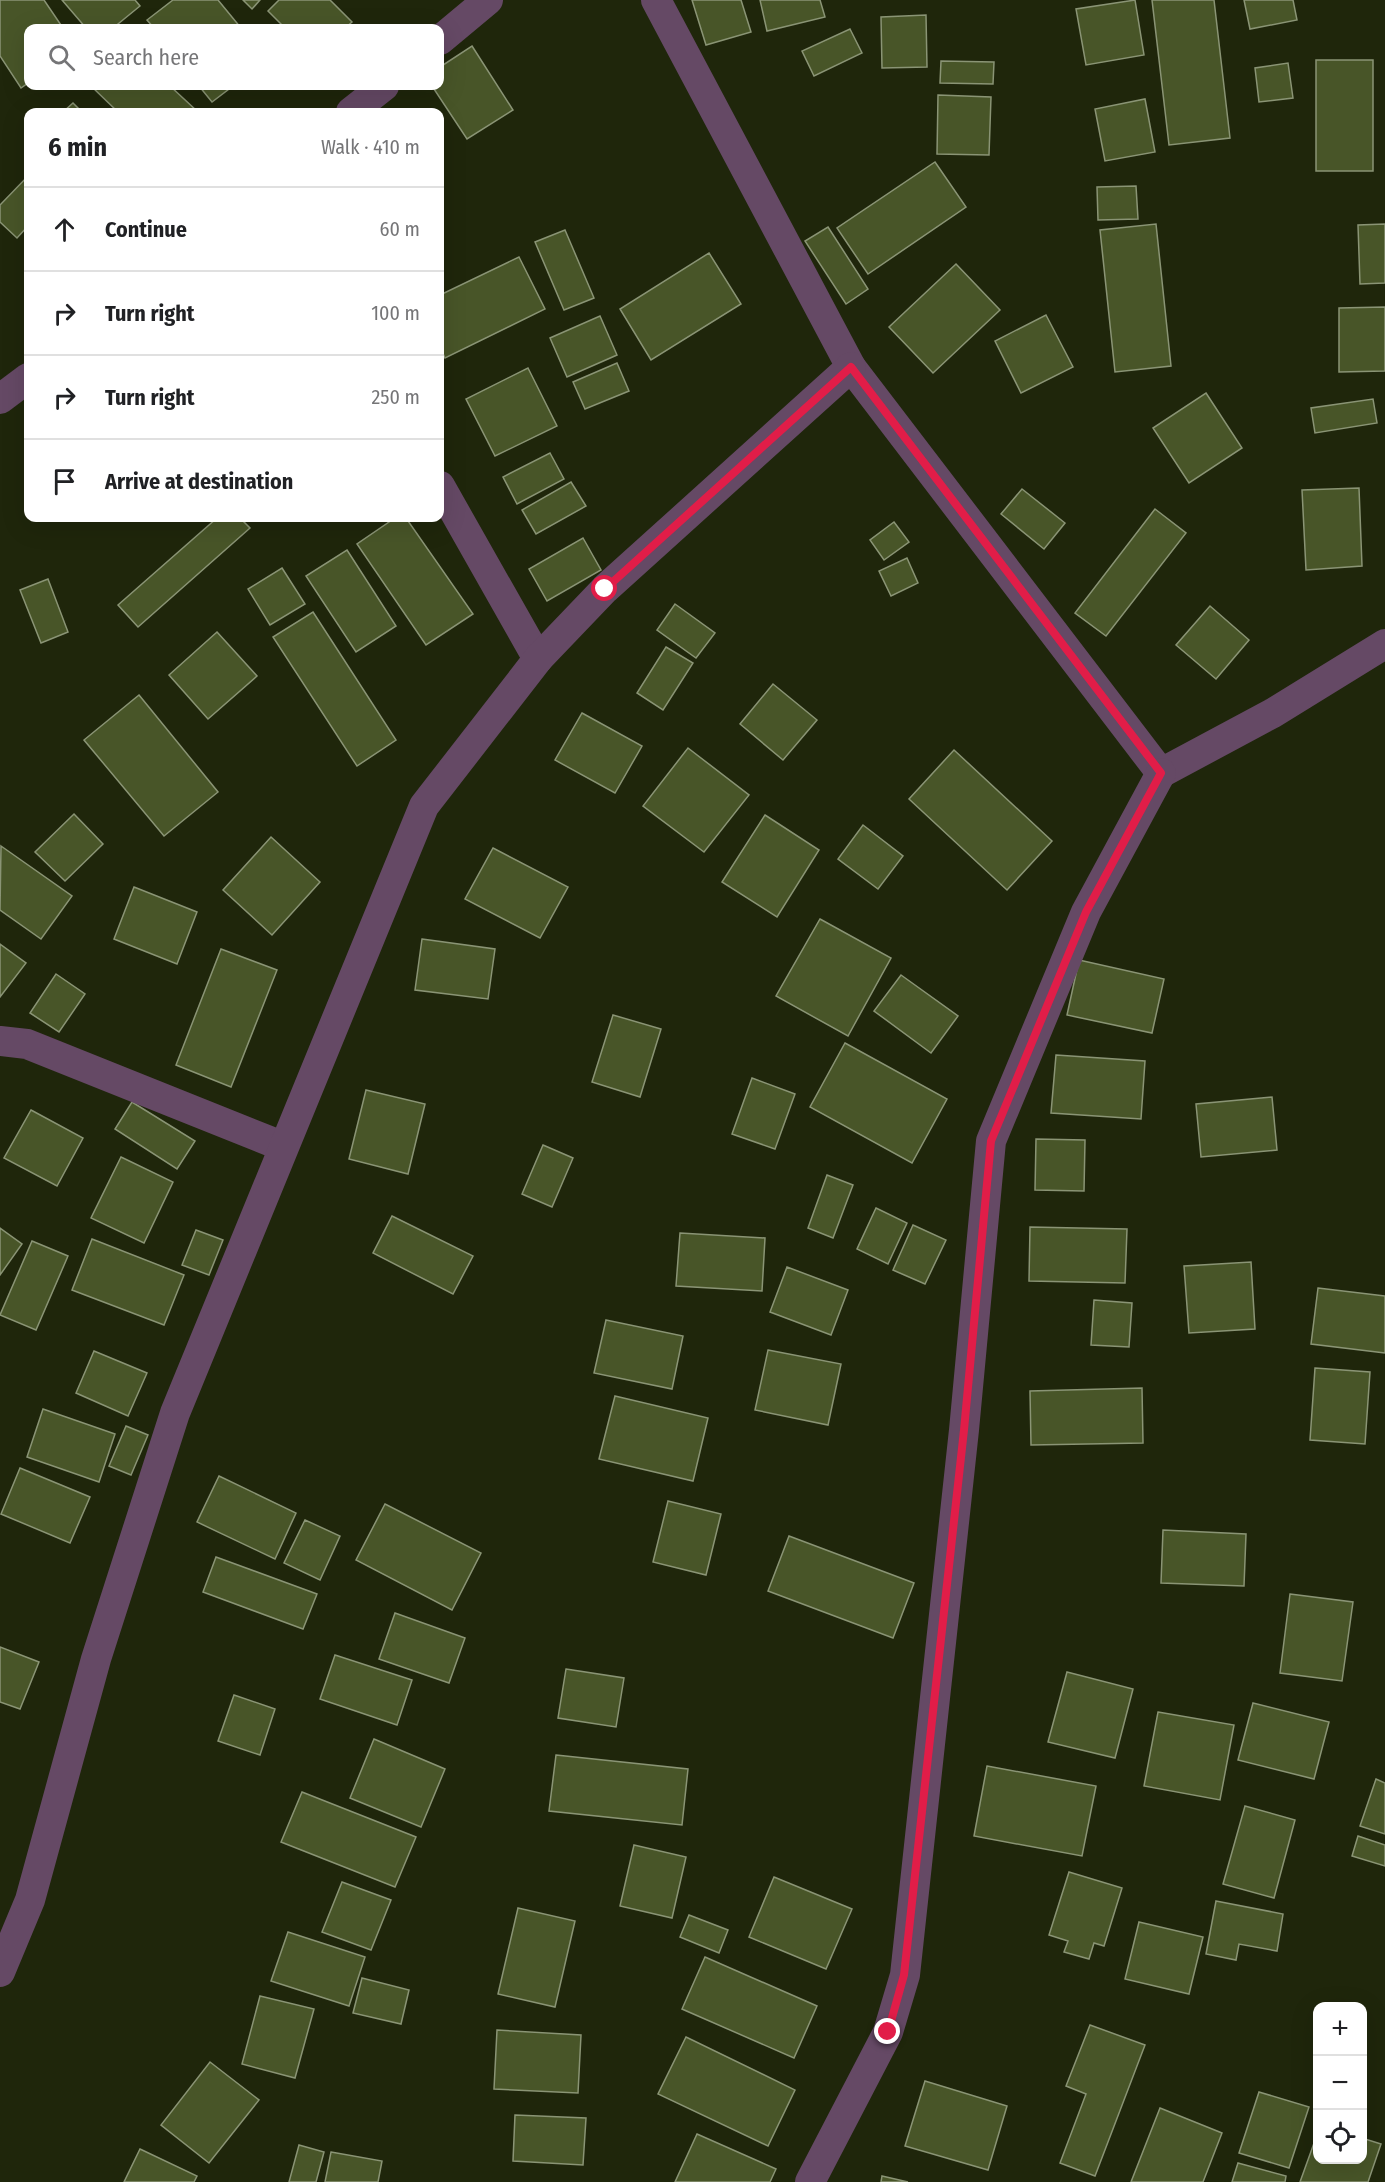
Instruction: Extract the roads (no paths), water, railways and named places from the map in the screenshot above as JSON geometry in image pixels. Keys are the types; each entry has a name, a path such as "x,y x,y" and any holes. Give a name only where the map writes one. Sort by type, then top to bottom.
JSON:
{"street":[{"path":"444,37 488,0"},
{"path":"656,0 851,367 1161,773"},
{"path":"356,108 379,90"},
{"path":"0,1972 30,1900 96,1659 175,1413 282,1146 424,806 538,659 605,589 851,367"},
{"path":"0,399 24,381"},
{"path":"444,493 538,659"},
{"path":"810,2182 888,2032 904,1975 964,1430 991,1141 1086,912 1161,773 1273,713 1385,644"},
{"path":"0,1041 27,1044 282,1146"}]}
